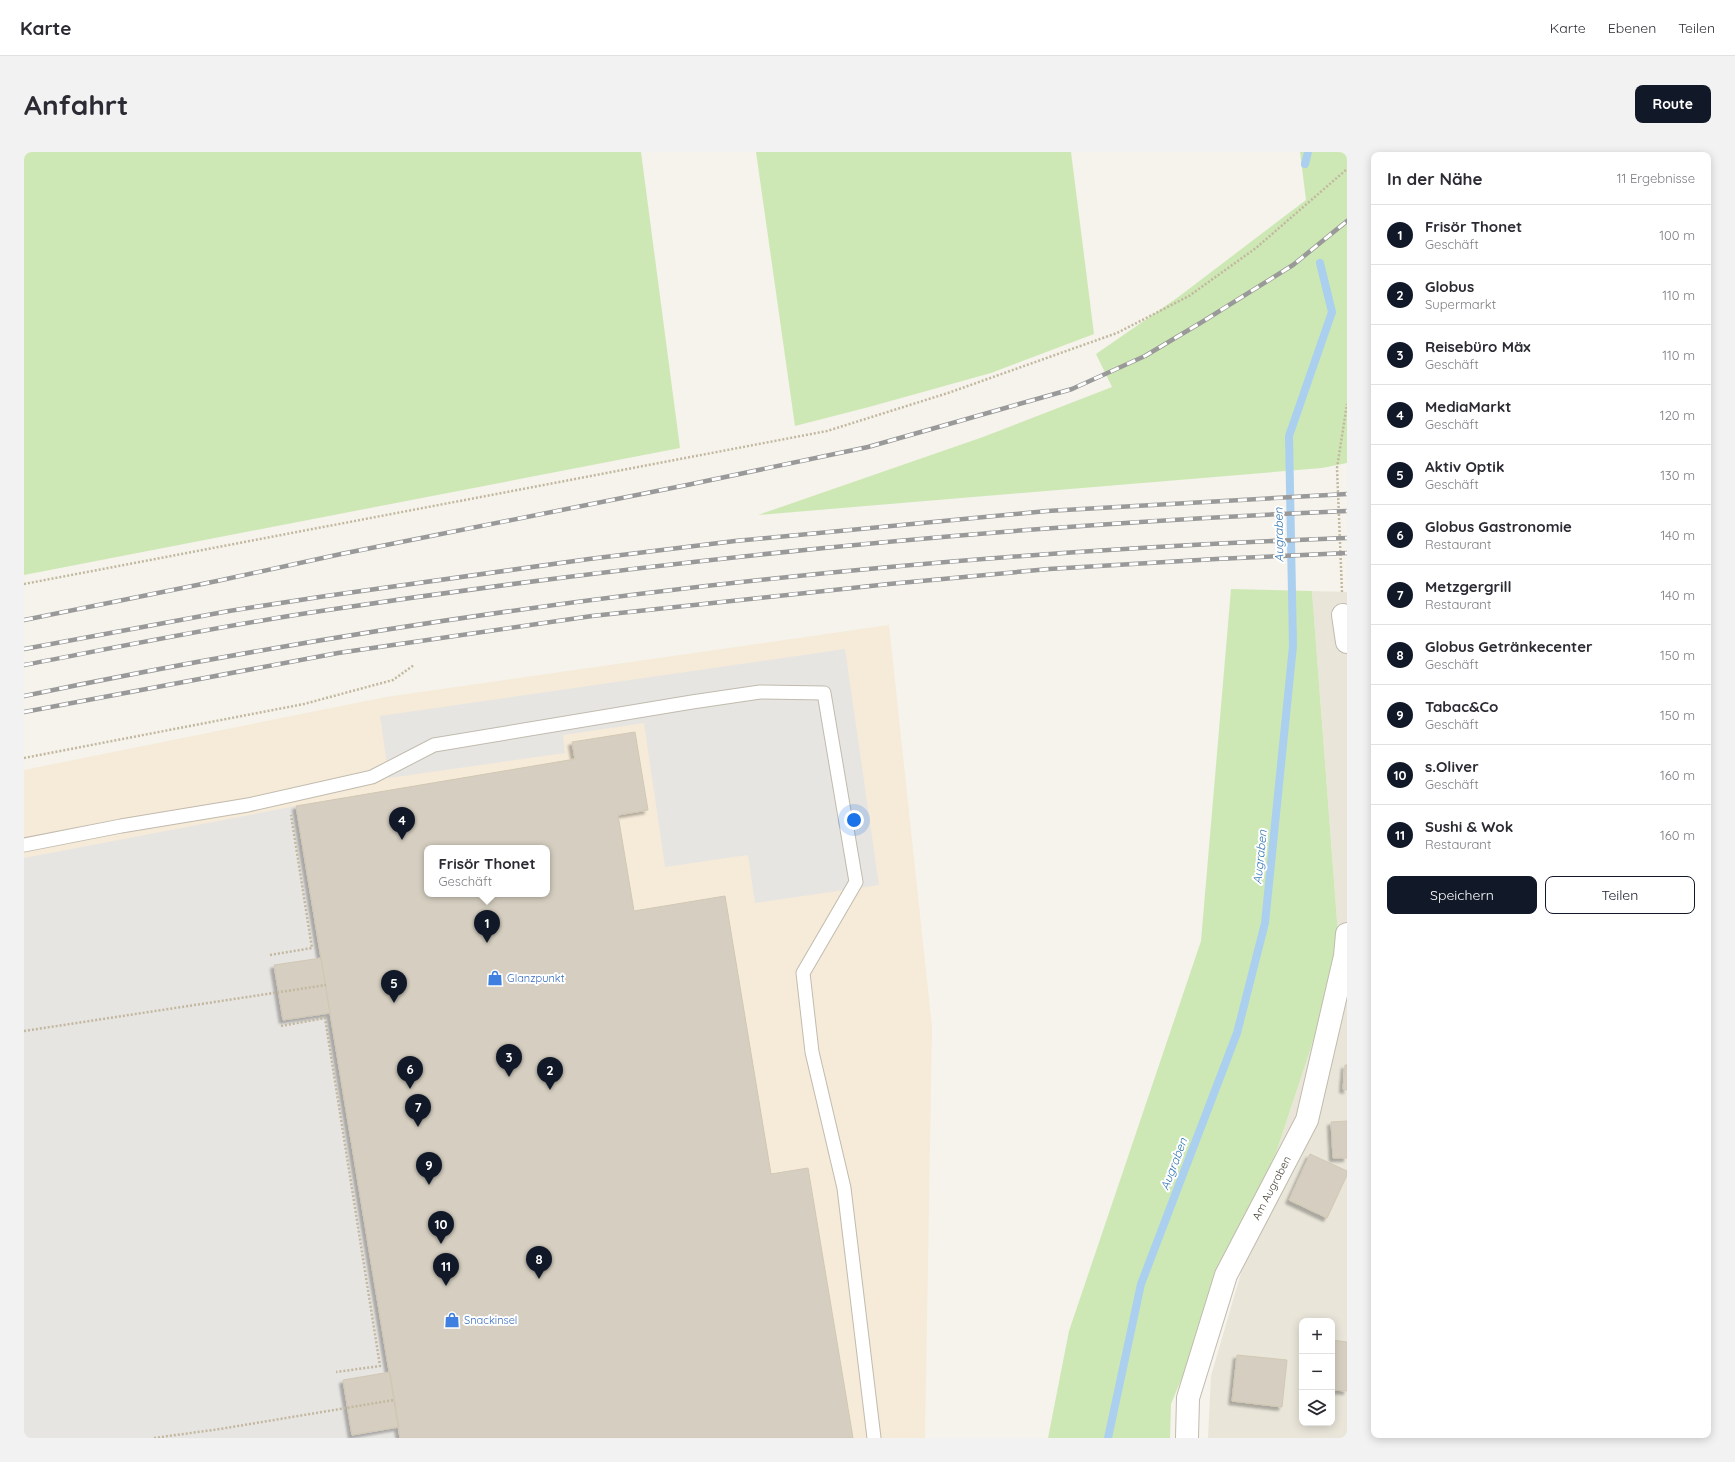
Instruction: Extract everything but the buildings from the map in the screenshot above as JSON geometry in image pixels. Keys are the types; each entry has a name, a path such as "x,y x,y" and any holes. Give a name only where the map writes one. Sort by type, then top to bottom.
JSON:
{"street":[{"path":"1343,615 1347,642"},
{"name":"Am Augraben","path":"1187,1438 1188,1398 1226,1275 1307,1120 1346,957 1347,934"}],"lane":[{"path":"24,845 121,826 248,805 372,777 434,745 760,692 824,693 856,882 803,973 812,1052 844,1188 874,1438"}],"path":[{"path":"24,584 827,431 940,396 1117,333 1189,296 1256,248 1347,169"},
{"path":"1343,615 1339,558 1338,468 1347,404"},
{"path":"24,758 304,704 393,680 414,665"},
{"path":"270,955 312,948 288,796"},
{"path":"24,1031 326,985"},
{"path":"281,1026 325,1018 327,1026 380,1366 336,1372"},
{"path":"154,1438 220,1429 394,1400"}],"shaded area":[{"path":"1312,591 1347,592 1347,1438 1208,1438 1211,1376 1275,1156 1340,960"},
{"path":"889,625 932,1027 925,1438 24,1438 24,770 386,697"},
{"path":"845,649 879,885 755,903 748,855 665,867 644,723 563,735 565,753 389,778 380,716"},
{"path":"296,806 400,1438 24,1438 24,858"}],"green space":[{"path":"24,152 641,152 680,448 24,575"},
{"path":"756,152 1071,152 1094,334 991,373 795,426"},
{"path":"1300,152 1347,152 1347,463 1322,468 758,515 983,437 1112,387 1096,354 1177,298 1306,200"},
{"path":"1231,589 1312,591 1340,960 1275,1156 1171,1404 1170,1438 1048,1438 1069,1331 1201,941"}],"waterway":[{"name":"Augraben","path":"1305,164 1308,152"},
{"name":"Augraben","path":"1108,1438 1141,1284 1237,1033 1265,923 1293,646 1289,436 1332,312 1320,263"}],"railway":[{"path":"24,620 868,447 1072,389 1145,356 1202,322 1293,265 1347,221"},
{"path":"24,649 229,611 326,596 589,559 735,541 1047,511 1347,494"},
{"path":"24,665 209,630 321,611 576,576 704,561 832,547 1089,525 1347,511"},
{"path":"24,696 188,664 352,635 517,610 682,589 848,571 1014,557 1181,546 1347,538"},
{"path":"24,712 338,653 592,616 889,584 1049,569 1347,553"}],"place":[{"name":"MediaMarkt","path":"402,840"},
{"name":"Frisör Thonet","path":"487,943"},
{"name":"Glanzpunkt","path":"495,978"},
{"name":"Aktiv Optik","path":"394,1003"},
{"name":"Reisebüro Mäx","path":"509,1077"},
{"name":"Globus Gastronomie","path":"410,1089"},
{"name":"Globus","path":"550,1090"},
{"name":"Metzgergrill","path":"418,1127"},
{"name":"Tabac&Co","path":"429,1185"},
{"name":"s.Oliver","path":"441,1244"},
{"name":"Globus Getränkecenter","path":"539,1279"},
{"name":"Sushi & Wok","path":"446,1286"},
{"name":"Snackinsel","path":"452,1320"}]}
